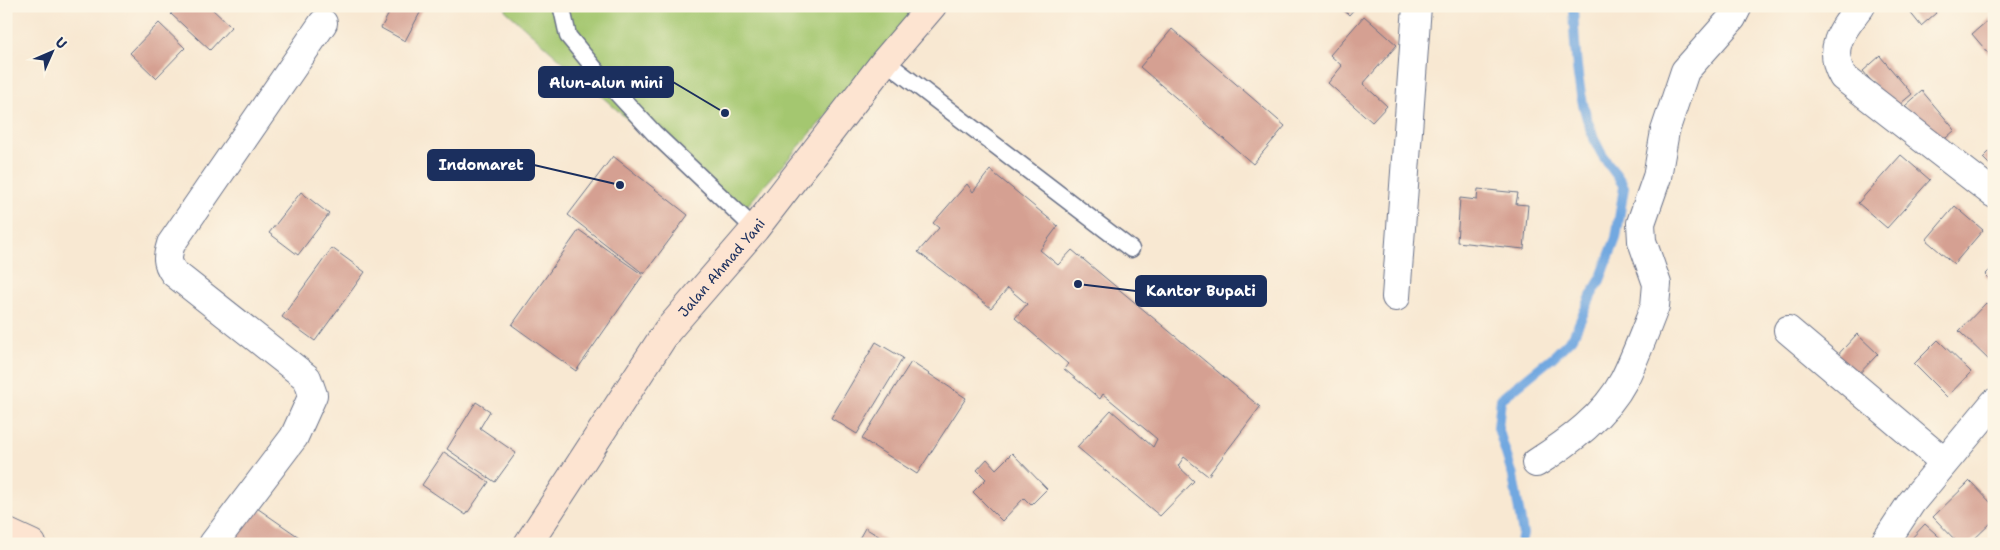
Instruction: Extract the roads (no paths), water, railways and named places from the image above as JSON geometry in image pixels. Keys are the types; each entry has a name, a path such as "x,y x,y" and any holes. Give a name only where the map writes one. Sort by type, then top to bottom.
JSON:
{"street":[{"name":"Jalan Ahmad Yani","path":"528,544 667,331 756,229 885,61 932,6"},
{"path":"1396,297 1417,6"},
{"path":"1536,463 1585,427 1604,408 1623,381 1655,306 1657,295 1657,284 1642,241 1641,223 1657,177 1665,131 1684,70 1732,18 1738,6"},
{"path":"1862,6 1850,21 1836,45 1836,61 1843,77 1994,194"},
{"path":"214,544 294,437 313,395 307,378 174,273 167,262 167,255 171,244 323,24"},
{"path":"1788,330 1943,461"},
{"path":"1884,544 1911,503 1943,461 1994,403"},
{"path":"6,532 32,544"}],"lane":[{"path":"563,6 568,36 600,75 654,133 756,229"},
{"path":"885,61 1130,249"}],"waterway":[{"path":"1520,544 1523,534 1513,476 1498,428 1501,399 1553,357 1573,337 1600,280 1616,238 1624,187 1602,154 1586,115 1578,79 1573,6"}],"place":[{"name":"Alun-alun mini","path":"725,113"},
{"name":"Indomaret","path":"620,185"},
{"name":"Kantor Bupati","path":"1078,284"}]}
